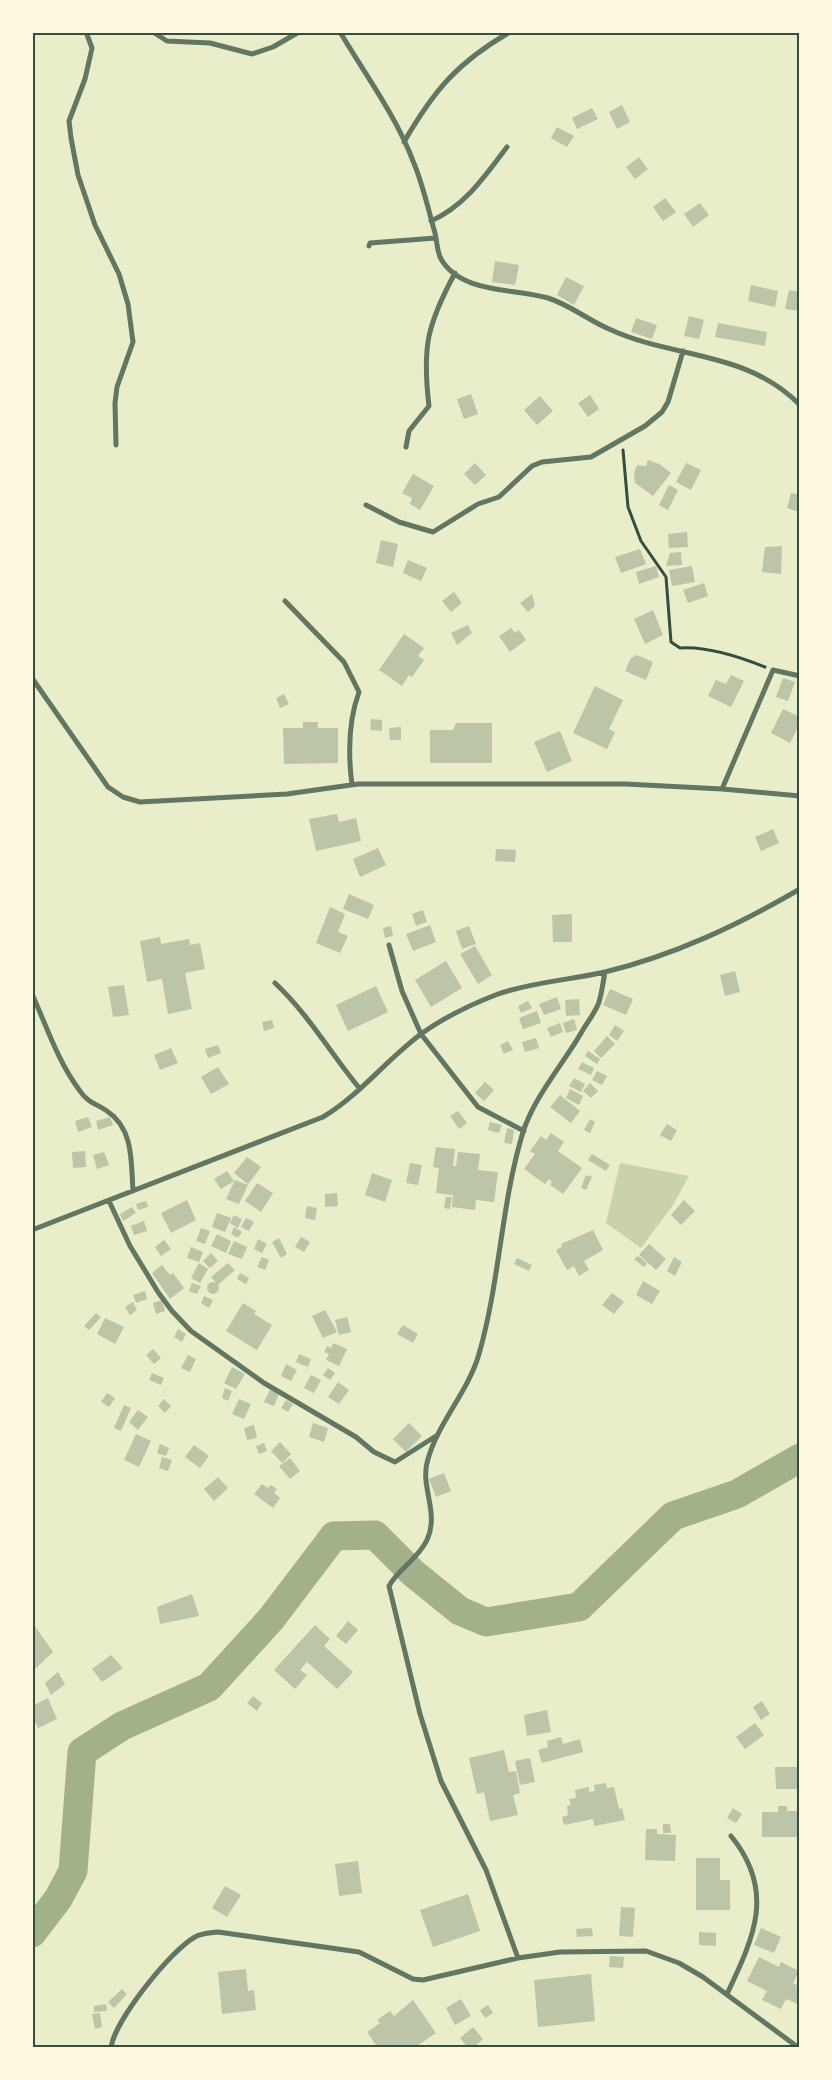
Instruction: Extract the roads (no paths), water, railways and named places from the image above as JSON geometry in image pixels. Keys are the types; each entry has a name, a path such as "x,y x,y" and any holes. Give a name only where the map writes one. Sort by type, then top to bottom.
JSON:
{"street":[{"path":"86,32 92,48 85,79 69,121 71,138 78,175 95,225 119,274 128,304 133,342 117,387 115,403 116,445"},
{"path":"153,32 167,41 210,44 252,54 273,47 299,32"},
{"path":"340,32 404,142 421,180 441,259 455,273 471,283 548,298 574,309 608,329 650,344 745,367 775,383 800,405"},
{"path":"404,142 425,105 443,84 473,56 510,32"},
{"path":"431,221 449,213 471,192 507,147"},
{"path":"369,246 370,243 436,238"},
{"path":"406,447 409,432 429,406 426,376 426,342 436,307 455,273"},
{"path":"366,505 399,522 434,532 478,504 499,497 532,466 542,462 591,457 622,440 662,412 675,384 683,351"},
{"path":"285,601 344,662 359,692 352,711 350,733 352,785"},
{"path":"722,789 773,670 800,676"},
{"path":"32,678 108,787 123,797 140,802 287,794 352,785 626,784 722,789 800,796"},
{"path":"32,1230 322,1117 342,1106 421,1034 498,994 551,981 605,972 655,957 720,932 800,889"},
{"path":"389,945 402,991 421,1034 478,1107 524,1131"},
{"path":"518,1958 486,1870 441,1782 425,1731 389,1586 396,1573 414,1559 427,1540 432,1520 425,1483 425,1470 437,1435 468,1381 478,1356 485,1332 512,1181 524,1131 535,1106 598,1003 605,972"},
{"path":"275,983 294,1000 313,1024 339,1064 360,1089"},
{"path":"32,994 53,1044 79,1091 88,1102 106,1110 121,1122 129,1142 133,1192"},
{"path":"108,1201 130,1246 172,1311 191,1331 231,1361 356,1437 388,1460 395,1462 404,1458 437,1435"},
{"path":"727,1994 748,1950 756,1923 757,1897 751,1868 745,1853 731,1836"},
{"path":"111,2048 125,2015 173,1954 196,1936 218,1932 359,1952 413,1979 423,1980 440,1978 518,1958 560,1952 646,1951 679,1963 727,1994 799,2048"}],"waterway":[{"path":"32,1933 58,1899 73,1871 82,1752 122,1726 209,1687 271,1619 334,1536 375,1535 413,1573 460,1611 486,1622 579,1607 673,1516 737,1494 800,1458"}]}
